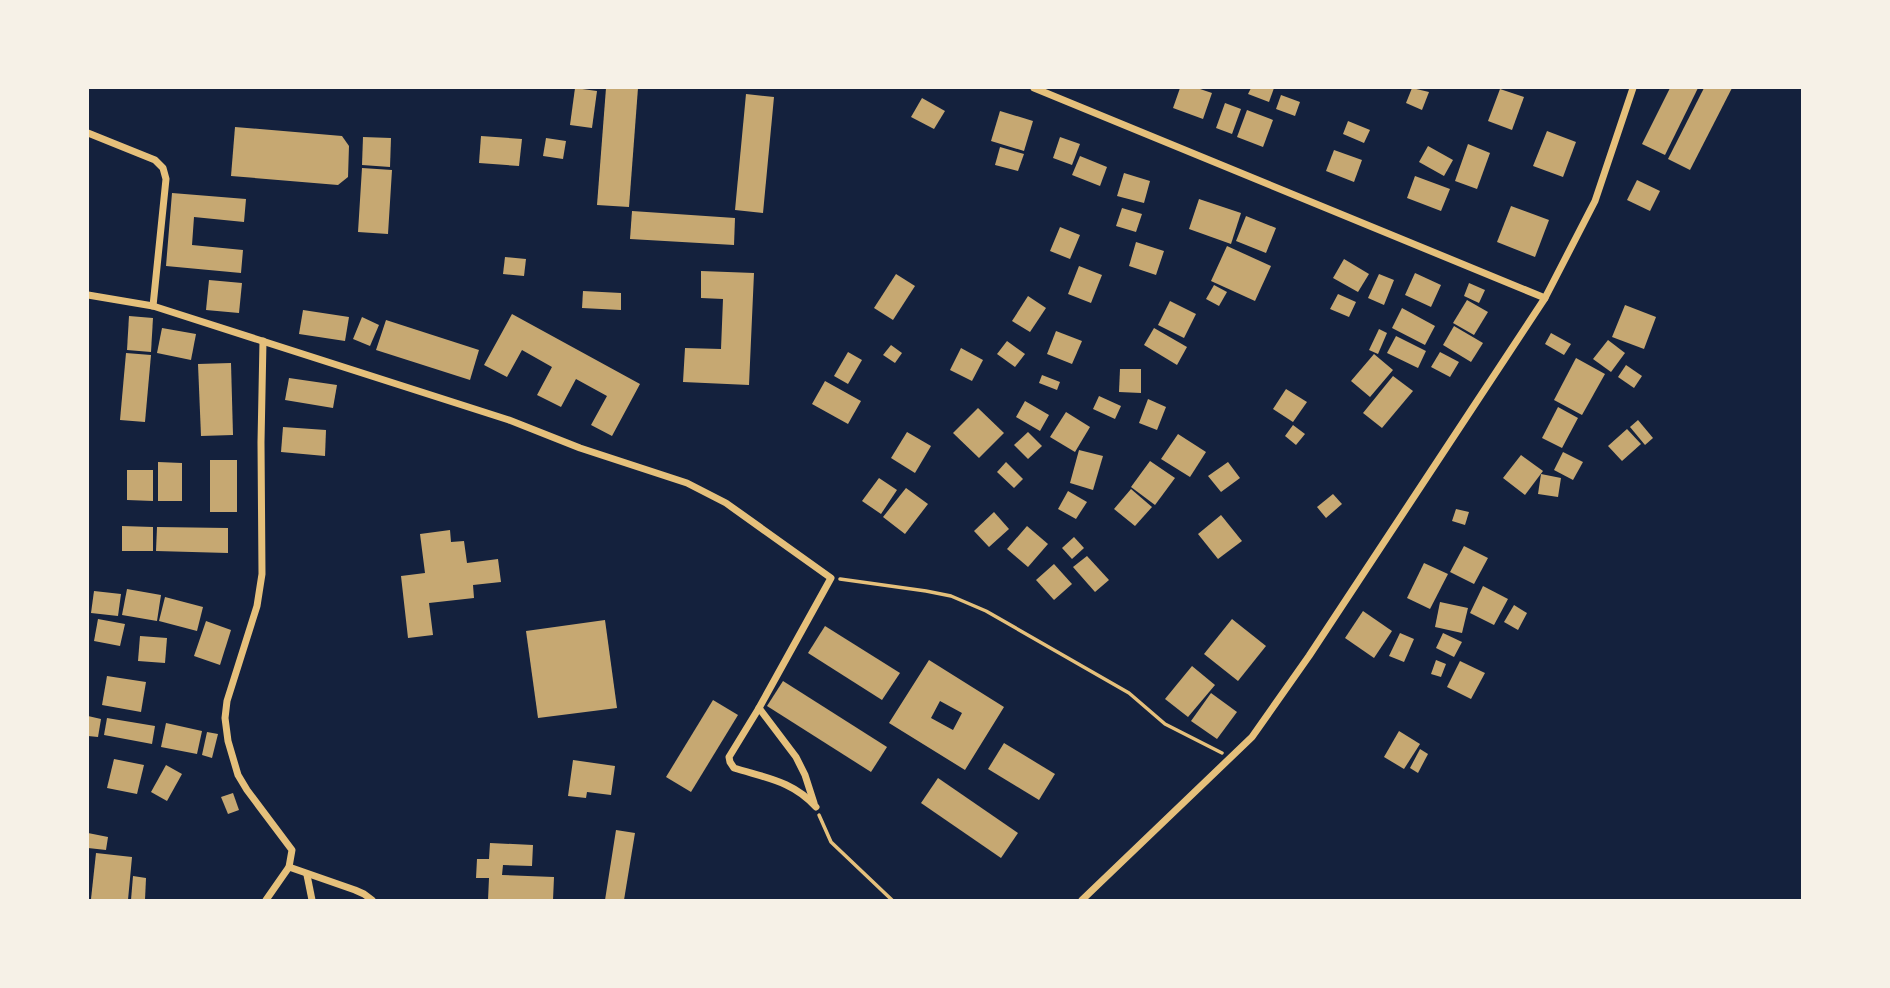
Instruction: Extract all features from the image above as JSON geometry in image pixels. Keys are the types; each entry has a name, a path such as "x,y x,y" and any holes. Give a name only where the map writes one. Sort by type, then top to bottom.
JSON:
{"street":[{"path":"1034,88 1545,298"},
{"path":"1082,901 1252,737 1309,656 1545,298 1595,201 1633,88"},
{"path":"88,133 155,160 163,168 166,179 153,306"},
{"path":"88,295 153,306 509,420 580,448 687,483 726,503 831,578 729,757 734,768 792,786 816,807"},
{"path":"264,341 261,574 257,606 227,701 225,718 237,775 292,850 289,867 266,901"},
{"path":"759,708 796,757 816,807"},
{"path":"289,867 355,890 372,901"},
{"path":"307,875 312,901"}],"path":[{"path":"831,578 951,596 986,611 1129,692 1165,724 1230,757"},
{"path":"816,807 831,842 839,852 892,901"}],"building":[{"path":"575,88 597,91 592,128 570,125"},
{"path":"606,88 638,88 629,207 597,205"},
{"path":"1180,88 1197,88 1212,93 1203,119 1173,108"},
{"path":"1251,88 1274,88 1269,102 1248,94"},
{"path":"1412,88 1429,92 1422,110 1406,103"},
{"path":"1670,88 1698,88 1665,155 1642,144"},
{"path":"1704,88 1732,88 1690,170 1668,159"},
{"path":"1500,89 1524,97 1512,130 1488,121"},
{"path":"746,94 774,97 763,213 735,210"},
{"path":"1281,95 1300,102 1295,116 1276,109"},
{"path":"922,98 945,111 934,129 911,117"},
{"path":"1225,103 1241,109 1232,134 1216,128"},
{"path":"1247,110 1273,120 1263,147 1237,137"},
{"path":"1000,111 1033,121 1024,151 991,141"},
{"path":"1348,121 1370,130 1364,143 1343,134"},
{"path":"235,127 342,136 349,146 348,177 338,185 231,176"},
{"path":"1547,131 1576,142 1563,177 1533,166"},
{"path":"481,136 522,139 519,166 479,163"},
{"path":"363,137 391,138 390,167 362,165"},
{"path":"1060,137 1080,144 1072,165 1053,158"},
{"path":"546,138 566,141 563,159 543,156"},
{"path":"1468,144 1490,153 1477,189 1455,181"},
{"path":"1428,146 1453,160 1444,176 1419,162"},
{"path":"1000,147 1024,154 1018,171 995,165"},
{"path":"1334,150 1362,160 1354,182 1326,171"},
{"path":"1080,156 1107,167 1100,186 1072,175"},
{"path":"362,168 392,170 388,234 358,232"},
{"path":"1124,173 1150,181 1144,203 1117,196"},
{"path":"1415,176 1450,189 1441,211 1407,198"},
{"path":"1637,180 1660,191 1650,211 1627,200"},
{"path":"172,193 246,199 244,222 194,217 192,245 243,250 241,273 166,266"},
{"path":"1199,199 1241,213 1231,244 1189,229"},
{"path":"1511,206 1549,220 1535,257 1497,242"},
{"path":"1122,208 1142,214 1136,232 1116,226"},
{"path":"632,211 735,218 734,245 630,239"},
{"path":"1246,216 1276,228 1266,253 1236,241"},
{"path":"1060,227 1080,235 1070,259 1050,251"},
{"path":"1136,242 1164,251 1156,275 1129,266"},
{"path":"1227,246 1271,266 1255,301 1211,281"},
{"path":"505,257 526,259 524,276 503,274"},
{"path":"1344,259 1369,274 1358,292 1333,278"},
{"path":"1079,266 1102,275 1091,303 1068,294"},
{"path":"701,271 754,273 749,385 683,382 685,348 721,349 723,299 701,298"},
{"path":"1415,273 1441,285 1431,307 1405,295"},
{"path":"896,274 915,286 893,320 874,308"},
{"path":"1379,274 1394,280 1384,305 1368,298"},
{"path":"209,280 242,283 239,313 206,310"},
{"path":"1469,283 1485,290 1479,303 1464,296"},
{"path":"1214,285 1227,292 1219,306 1206,299"},
{"path":"583,291 621,293 621,310 582,308"},
{"path":"1338,294 1356,302 1349,317 1330,309"},
{"path":"1028,296 1046,308 1030,332 1012,321"},
{"path":"1467,300 1488,312 1474,335 1453,323"},
{"path":"1170,301 1196,314 1184,338 1158,325"},
{"path":"1625,305 1656,317 1644,349 1612,337"},
{"path":"1402,308 1435,326 1425,345 1392,328"},
{"path":"303,310 349,317 345,341 299,334"},
{"path":"512,314 640,384 612,436 591,425 607,396 576,379 561,407 537,395 552,367 522,350 507,377 484,365"},
{"path":"129,316 153,318 151,352 127,350"},
{"path":"362,317 379,325 370,346 353,339"},
{"path":"386,320 479,350 470,380 376,350"},
{"path":"1454,326 1483,343 1471,362 1443,345"},
{"path":"162,328 196,334 191,360 157,353"},
{"path":"1154,328 1187,347 1177,365 1144,345"},
{"path":"1379,329 1387,333 1378,354 1369,350"},
{"path":"1056,331 1082,341 1072,364 1047,354"},
{"path":"1551,333 1571,344 1564,355 1545,344"},
{"path":"1396,336 1426,351 1418,368 1387,353"},
{"path":"1608,340 1625,353 1611,372 1593,359"},
{"path":"1007,341 1025,354 1015,367 997,354"},
{"path":"891,345 902,353 895,363 883,355"},
{"path":"961,348 983,360 972,381 950,370"},
{"path":"848,352 862,360 848,384 834,376"},
{"path":"1440,352 1459,362 1450,377 1431,367"},
{"path":"126,353 151,355 145,422 120,420"},
{"path":"1374,354 1393,370 1370,397 1351,381"},
{"path":"1576,358 1605,374 1582,415 1554,400"},
{"path":"231,363 233,435 201,436 198,364"},
{"path":"1626,365 1642,376 1634,388 1618,377"},
{"path":"1120,369 1141,369 1141,393 1119,392"},
{"path":"1042,375 1060,382 1057,390 1039,383"},
{"path":"1393,376 1413,391 1382,428 1363,413"},
{"path":"289,378 337,385 333,408 285,400"},
{"path":"825,381 861,401 848,424 812,404"},
{"path":"1286,389 1307,402 1293,422 1273,409"},
{"path":"1099,396 1121,406 1115,419 1093,409"},
{"path":"1148,399 1166,407 1157,430 1139,423"},
{"path":"1025,401 1049,415 1040,431 1016,417"},
{"path":"1558,407 1578,418 1562,448 1542,438"},
{"path":"978,408 1004,433 979,458 953,433"},
{"path":"1066,412 1090,427 1075,452 1050,437"},
{"path":"1638,420 1653,438 1645,445 1630,427"},
{"path":"1293,425 1305,434 1296,445 1285,436"},
{"path":"283,427 326,430 325,456 281,452"},
{"path":"1627,429 1641,444 1622,461 1608,446"},
{"path":"907,432 931,446 915,473 891,458"},
{"path":"1028,432 1042,446 1028,459 1014,445"},
{"path":"1178,434 1206,452 1190,477 1161,459"},
{"path":"1079,450 1103,456 1093,490 1070,483"},
{"path":"1563,452 1583,462 1573,480 1554,470"},
{"path":"1521,455 1543,471 1525,495 1503,478"},
{"path":"210,460 237,460 237,512 210,512"},
{"path":"1150,461 1175,478 1155,505 1131,487"},
{"path":"158,462 182,463 182,501 158,501"},
{"path":"1006,462 1023,479 1014,488 997,472"},
{"path":"1228,462 1240,478 1221,492 1208,476"},
{"path":"127,470 153,470 153,501 127,500"},
{"path":"1541,474 1561,478 1558,497 1538,494"},
{"path":"879,478 897,490 881,514 862,501"},
{"path":"906,488 928,504 905,534 883,517"},
{"path":"1131,489 1152,507 1135,526 1114,509"},
{"path":"1068,491 1087,502 1076,519 1058,509"},
{"path":"1333,494 1342,504 1326,518 1317,507"},
{"path":"1456,509 1469,512 1465,525 1452,521"},
{"path":"994,512 1009,529 989,547 974,531"},
{"path":"1221,515 1242,541 1218,559 1198,534"},
{"path":"122,526 153,527 153,551 122,551"},
{"path":"1027,526 1048,544 1028,567 1007,549"},
{"path":"157,527 228,528 228,553 156,551"},
{"path":"450,530 451,542 464,541 467,563 498,559 501,582 473,585 474,598 429,603 433,635 408,638 401,576 425,573 420,534"},
{"path":"1074,537 1084,548 1072,559 1062,548"},
{"path":"1464,546 1488,558 1474,584 1450,572"},
{"path":"1087,556 1109,580 1095,592 1073,567"},
{"path":"1424,563 1448,574 1430,609 1407,598"},
{"path":"1054,564 1072,584 1054,600 1036,580"},
{"path":"1483,586 1508,599 1494,625 1470,613"},
{"path":"127,589 161,595 157,621 122,615"},
{"path":"94,591 121,594 118,616 91,613"},
{"path":"165,597 203,607 197,631 159,621"},
{"path":"1440,602 1468,608 1462,633 1435,627"},
{"path":"1514,605 1527,613 1518,630 1504,622"},
{"path":"1363,611 1392,631 1374,658 1345,638"},
{"path":"98,619 125,624 120,646 94,641"},
{"path":"1232,619 1266,646 1238,681 1204,654"},
{"path":"605,620 617,708 538,718 526,631"},
{"path":"206,621 231,630 220,665 194,656"},
{"path":"825,626 900,673 882,700 808,653"},
{"path":"1400,633 1414,639 1404,662 1389,656"},
{"path":"1443,633 1462,642 1454,657 1436,648"},
{"path":"140,636 167,638 165,663 138,661"},
{"path":"929,660 1004,707 965,770 889,723","holes":["940,701 962,713 953,730 931,718"]},
{"path":"1436,660 1446,664 1441,677 1431,674"},
{"path":"1460,661 1485,673 1471,699 1447,687"},
{"path":"1192,666 1215,685 1188,717 1165,699"},
{"path":"107,676 146,682 141,712 102,705"},
{"path":"783,681 887,747 871,772 767,706"},
{"path":"1211,693 1237,712 1217,739 1191,721"},
{"path":"713,700 738,715 691,792 666,777"},
{"path":"88,716 101,719 98,737 88,736"},
{"path":"107,718 155,726 152,744 104,735"},
{"path":"166,723 202,731 197,754 161,747"},
{"path":"1399,731 1420,744 1404,769 1384,757"},
{"path":"207,732 218,734 212,758 202,755"},
{"path":"1004,743 1055,774 1039,800 988,769"},
{"path":"1420,749 1428,754 1418,773 1410,768"},
{"path":"114,759 144,765 137,794 107,788"},
{"path":"573,760 615,766 611,795 587,792 586,798 568,796"},
{"path":"166,765 182,774 167,801 151,792"},
{"path":"938,778 1018,833 1001,858 921,803"},
{"path":"233,793 239,810 228,814 221,797"},
{"path":"616,830 635,833 624,900 605,900"},
{"path":"88,833 108,837 106,850 88,848"},
{"path":"490,843 533,845 532,866 503,865 502,875 554,877 553,900 488,900 489,878 476,878 477,859 489,859"},
{"path":"96,853 132,857 128,900 91,899"},
{"path":"133,876 146,878 145,900 131,900"}]}
